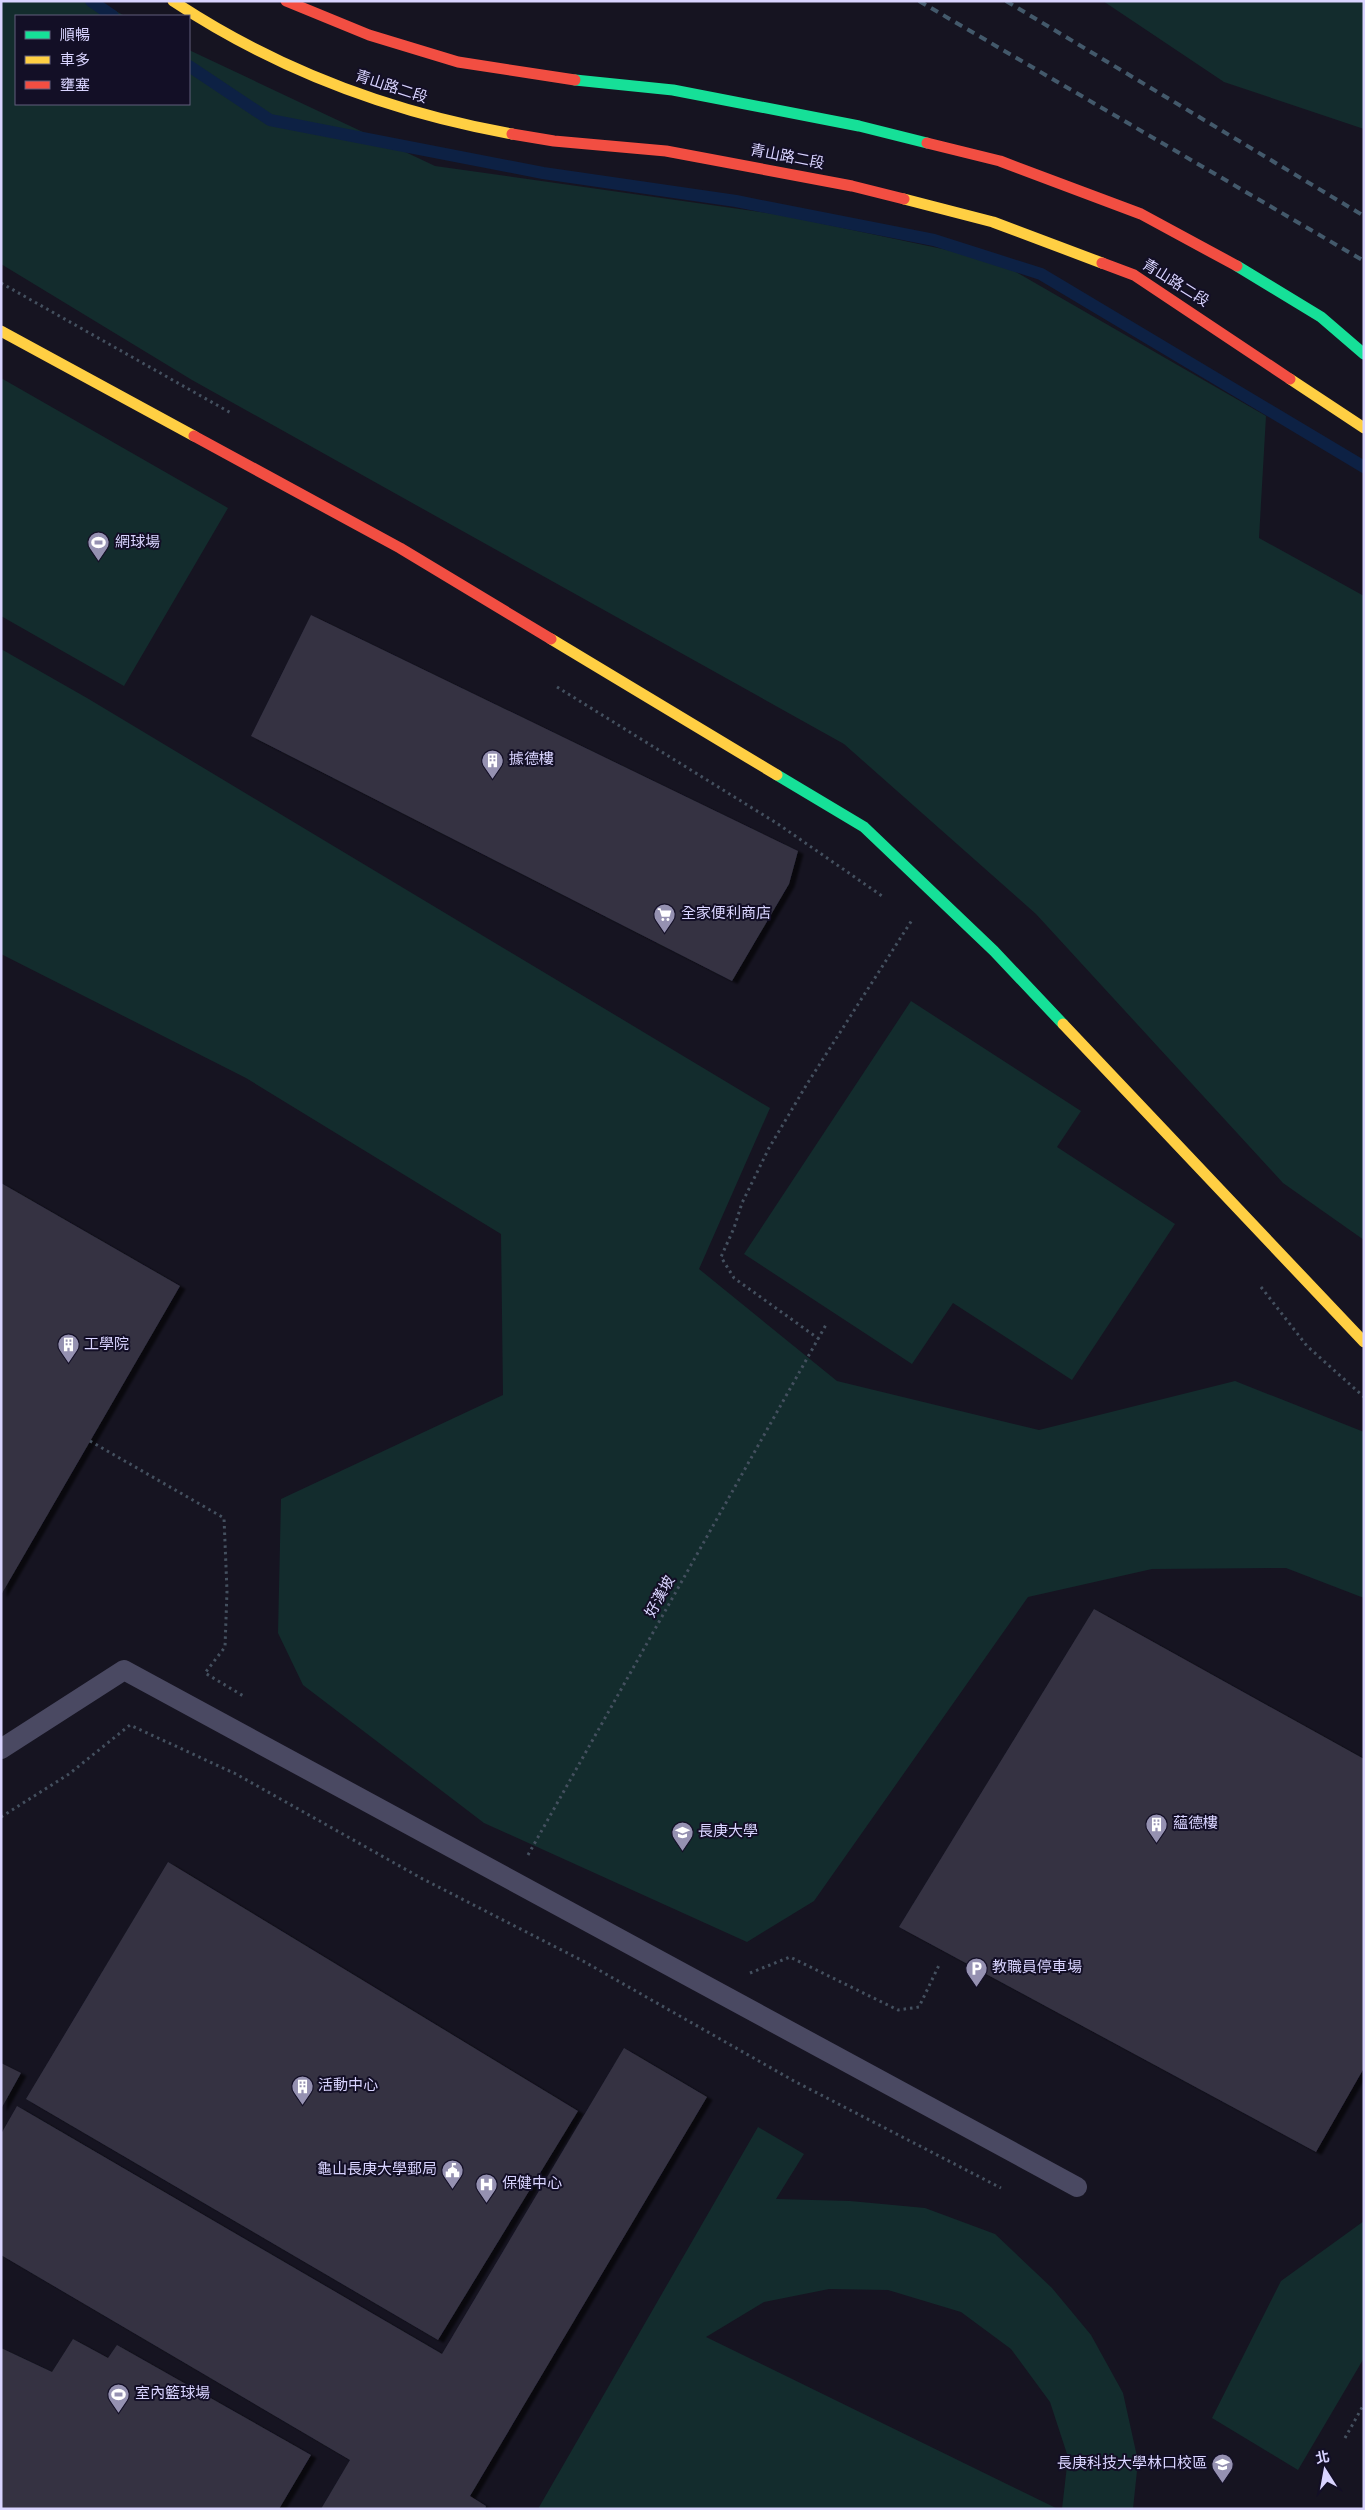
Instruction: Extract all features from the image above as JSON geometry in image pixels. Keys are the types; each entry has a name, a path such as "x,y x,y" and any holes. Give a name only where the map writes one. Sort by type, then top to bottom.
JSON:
{"street":[{"name":"青山路二段","path":"173,1 203,21 276,60 363,96 452,123 554,141 666,151 852,186 994,222 1134,275 1364,428"},
{"path":"286,1 369,35 458,62 562,79 673,90 859,126 1000,161 1149,218 1224,258 1321,317 1364,354"},
{"path":"1,331 400,548 864,828 994,951 1364,1342"}],"lane":[{"path":"1,1749 124,1670 1077,2186"}],"path":[{"path":"556,686 778,824 890,902"},
{"path":"906,912 921,925"},
{"path":"819,1338 734,1278 721,1257 734,1228 742,1203 769,1148 812,1076 914,918"},
{"path":"1259,1286 1307,1346 1364,1397"},
{"name":"好漢坡","path":"512,1881 827,1323"},
{"path":"90,1442 224,1518 227,1591 224,1647 205,1673 247,1698"},
{"path":"1,1817 69,1774 130,1725 236,1774 421,1878 583,1961 794,2081 1000,2188"},
{"path":"744,1975 790,1957 898,2010 919,2007 940,1964"},
{"path":"1345,2438 1364,2404"}],"green space":[{"path":"1,1 97,1 123,15 15,15 15,105 190,105 190,50 435,166 781,215 995,260 1266,416 1259,538 1364,596 1364,1240 1283,1183 1036,914 844,744 192,380 1,264"},
{"path":"1103,1 1364,1 1364,129 1224,82"},
{"name":"網球場","path":"1,378 228,508 124,686 1,616"},
{"path":"1,649 87,698 770,1108 699,1269 837,1381 1039,1430 1235,1381 1364,1432 1364,1598 1286,1568 1152,1569 1028,1597 814,1901 747,1942 484,1823 303,1685 278,1633 281,1499 503,1395 501,1234 246,1078 1,954"},
{"path":"911,1001 1081,1111 1057,1147 1175,1224 1072,1380 953,1303 912,1364 744,1254"},
{"path":"758,2127 804,2154 776,2199 850,2201 925,2208 995,2234 1052,2288 1091,2335 1123,2393 1138,2461 1133,2509 1062,2509 1068,2457 1050,2402 1011,2349 961,2312 888,2290 829,2289 764,2302 706,2337 1058,2509 538,2509"},
{"path":"1364,2221 1364,2358 1298,2470 1212,2418 1281,2281"}],"building":[{"name":"據德樓","path":"311,615 798,851 789,884 732,981 251,736"},
{"name":"工學院","path":"1,1183 180,1286 1,1595"},
{"name":"蘊德樓","path":"1094,1609 1364,1759 1364,2068 1316,2152 899,1927"},
{"name":"活動中心","path":"168,1862 578,2111 438,2340 26,2099"},
{"path":"624,2048 707,2097 470,2496 486,2506 485,2509 321,2509 350,2460 1,2255 1,2134 17,2106 442,2354"},
{"path":"1,2063 21,2073 1,2109"},
{"name":"室內籃球場","path":"73,2339 108,2358 117,2345 311,2455 279,2509 1,2509 1,2348 52,2372"}],"waterway":[{"path":"91,1 112,15"},
{"path":"190,67 270,120 543,173 736,201 934,240 1041,274 1364,467"}],"railway":[{"path":"919,1 1364,261"},
{"path":"1006,1 1364,216"}],"traffic: fast":[{"path":"575,80 673,90 859,126 927,143"},
{"path":"1237,266 1321,317 1364,354"},
{"path":"777,775 864,827 994,951 1063,1024"}],"traffic: slow":[{"path":"173,1 212,26 253,48 335,85 422,114 512,134"},
{"path":"904,199 993,222 1102,263"},
{"path":"1,331 194,436"},
{"path":"1290,379 1364,428"},
{"path":"551,639 777,775"},
{"path":"1063,1024 1364,1342"}],"traffic: jam":[{"path":"286,1 369,35 458,62 575,80"},
{"path":"512,134 554,141 666,151 852,186 904,199"},
{"path":"927,143 1000,161 1141,214 1237,266"},
{"path":"1102,263 1134,275 1290,379"},
{"path":"194,436 400,548 551,639"}],"place":[{"name":"網球場","path":"99,562"},
{"name":"據德樓","path":"493,779"},
{"name":"全家便利商店","path":"665,933"},
{"name":"工學院","path":"68,1364"},
{"name":"蘊德樓","path":"1157,1843"},
{"name":"長庚大學","path":"682,1851"},
{"name":"教職員停車場","path":"976,1987"},
{"name":"活動中心","path":"302,2105"},
{"name":"龜山長庚大學郵局","path":"453,2189"},
{"name":"保健中心","path":"486,2203"},
{"name":"室內籃球場","path":"119,2413"},
{"name":"長庚科技大學林口校區","path":"1223,2483"}]}
